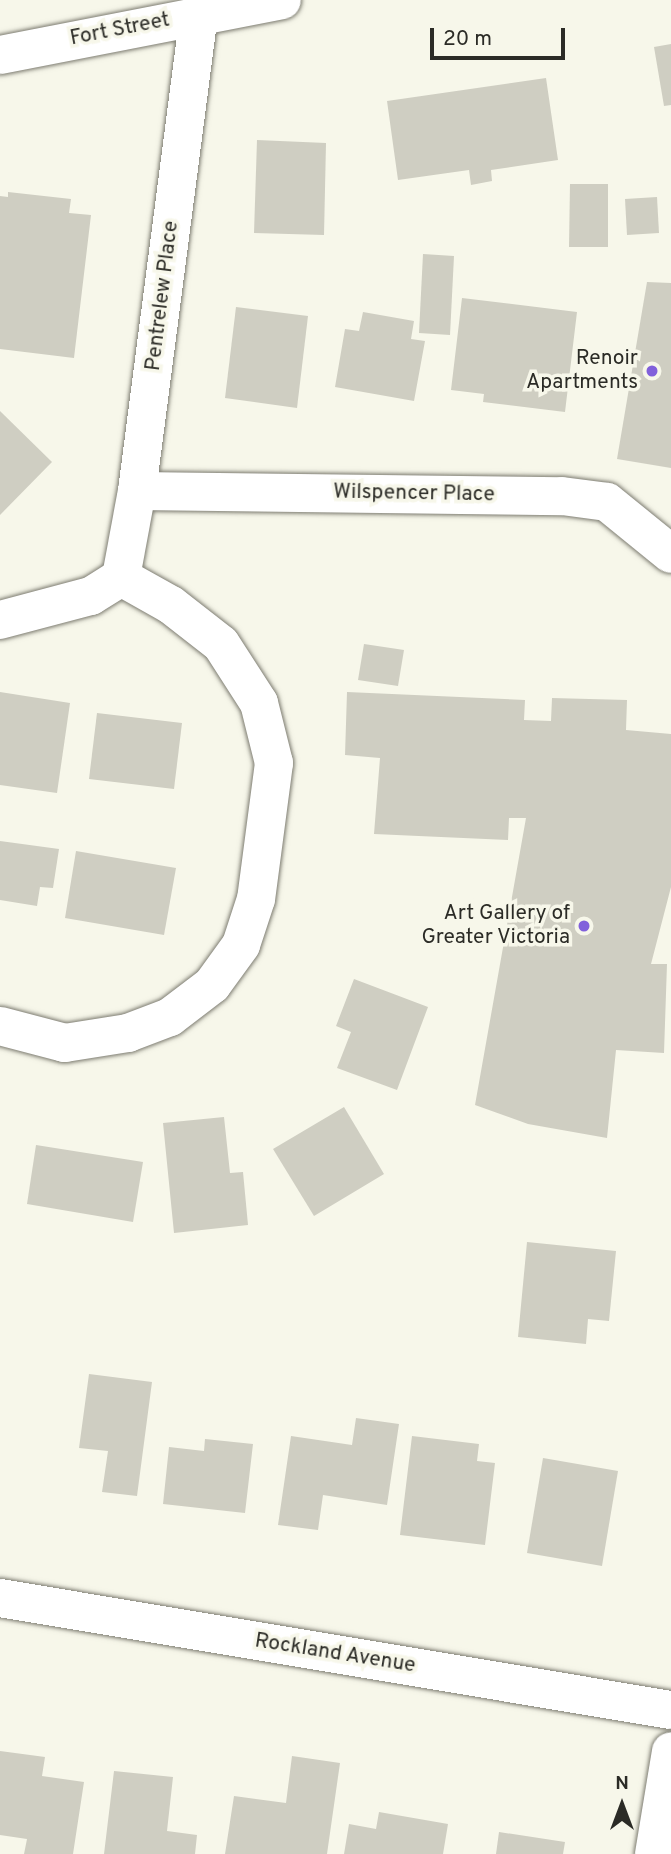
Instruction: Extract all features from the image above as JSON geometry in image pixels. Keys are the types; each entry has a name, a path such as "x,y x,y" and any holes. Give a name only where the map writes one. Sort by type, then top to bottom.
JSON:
{"street":[{"name":"Fort Street","path":"0,55 282,0"},
{"name":"Pentrelew Place","path":"121,577 137,491 199,15"},
{"name":"Wilspencer Place","path":"137,491 562,496 607,502 671,554"},
{"path":"0,620 91,596 121,577 171,605 221,644 258,704 274,762 256,899 233,955 212,985 170,1017 128,1033 65,1043 0,1026"},
{"name":"Rockland Avenue","path":"0,1598 671,1710"},
{"path":"654,1854 671,1751"}],"building":[{"path":"671,44 671,105 664,106 654,47"},
{"path":"546,78 558,160 491,170 492,181 471,185 469,170 398,180 387,101"},
{"path":"257,140 326,143 324,235 254,233"},
{"path":"570,184 608,184 608,247 569,247"},
{"path":"8,192 71,199 69,213 91,215 74,358 0,349 0,196 8,197"},
{"path":"657,197 659,233 627,235 625,199"},
{"path":"423,254 454,256 450,335 419,333"},
{"name":"Renoir Apartments","path":"647,282 671,283 671,468 617,459"},
{"path":"462,298 577,312 565,412 483,402 484,394 451,390"},
{"path":"236,307 308,316 297,408 225,398"},
{"path":"363,312 414,321 411,339 425,341 414,401 335,387 345,329 359,331"},
{"path":"0,411 52,462 0,515"},
{"path":"364,644 404,650 398,686 358,680"},
{"path":"0,692 70,703 57,793 0,785"},
{"name":"Art Gallery of Greater Victoria","path":"347,692 525,700 524,720 551,721 552,698 627,700 626,730 671,734 671,887 651,964 667,964 664,1053 616,1050 607,1138 528,1124 475,1105 526,818 509,818 508,840 374,834 380,758 345,755"},
{"path":"97,713 182,723 174,789 89,779"},
{"path":"0,841 59,849 53,888 40,887 37,906 0,900"},
{"path":"76,851 176,868 164,935 65,918"},
{"path":"354,979 428,1007 397,1090 337,1068 351,1032 336,1026"},
{"path":"344,1107 384,1174 314,1216 273,1149"},
{"path":"224,1117 230,1173 243,1172 248,1225 174,1233 163,1123"},
{"path":"36,1145 143,1162 133,1222 27,1204"},
{"path":"527,1242 616,1251 609,1321 588,1319 586,1344 518,1337"},
{"path":"89,1374 152,1382 137,1496 102,1492 108,1451 79,1448"},
{"path":"356,1418 399,1424 387,1505 323,1495 318,1530 278,1525 291,1436 352,1445"},
{"path":"412,1436 479,1444 477,1461 495,1463 485,1545 400,1535"},
{"path":"205,1439 253,1444 245,1513 163,1504 169,1447 204,1451"},
{"path":"543,1458 618,1471 602,1566 527,1553"},
{"path":"0,1751 45,1757 42,1776 84,1782 73,1854 24,1854 27,1839 0,1835"},
{"path":"292,1756 340,1763 327,1854 225,1854 234,1796 286,1803"},
{"path":"114,1771 173,1777 167,1831 197,1835 195,1854 104,1854"},
{"path":"379,1812 448,1824 443,1854 344,1854 349,1824 376,1829"},
{"path":"499,1832 565,1842 563,1854 496,1854"}],"place":[{"name":"Renoir Apartments","path":"652,371"},
{"name":"Art Gallery of Greater Victoria","path":"584,926"}]}
